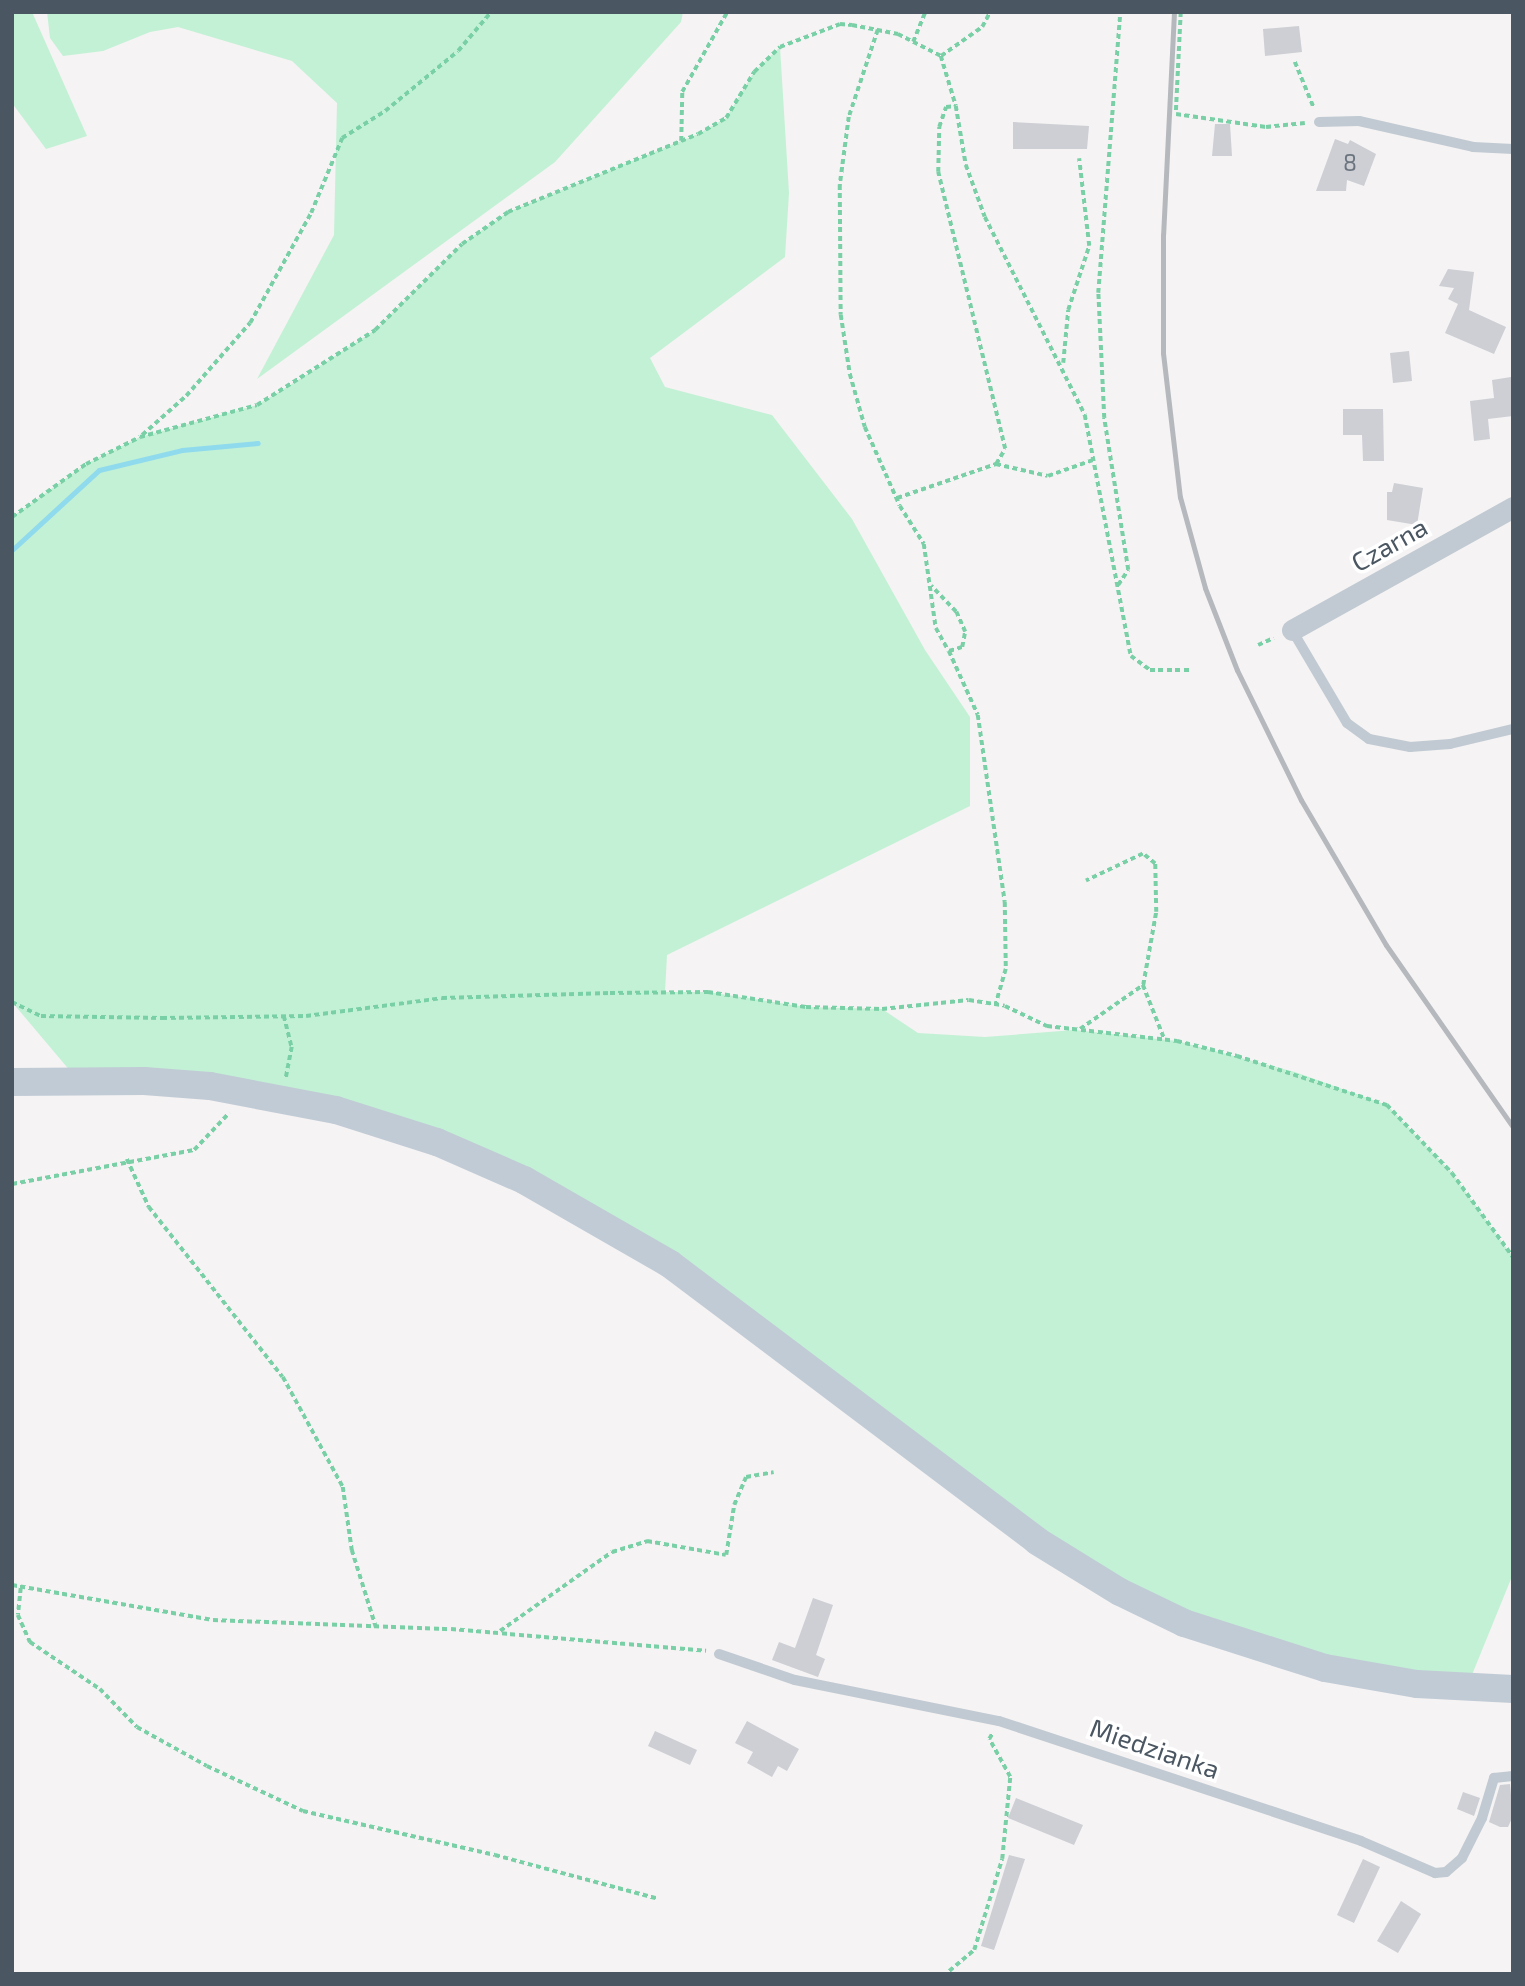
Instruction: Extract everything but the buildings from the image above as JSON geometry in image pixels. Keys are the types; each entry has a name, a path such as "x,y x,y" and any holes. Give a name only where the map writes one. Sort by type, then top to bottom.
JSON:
{"main road":[{"path":"12,1082 144,1081 242,1091 280,1098 437,1142 524,1180 601,1221 737,1311 1037,1541 1120,1592 1184,1623 1325,1668 1417,1684 1513,1689"}],"street":[{"name":"Czarna","path":"1292,630 1513,507"}],"lane":[{"path":"1319,122 1359,121 1473,147 1513,149"},
{"path":"1292,630 1347,723 1369,739 1410,747 1450,744 1513,729"},
{"name":"Miedzianka","path":"719,1654 795,1680 999,1721 1361,1841 1435,1873 1446,1872 1461,1858 1482,1818 1494,1778 1513,1776"}],"path":[{"path":"140,436 186,396 250,323 310,213 342,138 384,111 458,51 491,12"},
{"path":"681,141 682,92 727,12"},
{"path":"914,42 925,12"},
{"path":"941,55 982,27 990,12"},
{"path":"1117,587 1128,570 1104,418 1098,293 1120,12"},
{"path":"1181,12 1176,114 1266,127 1319,122 1295,62"},
{"path":"12,517 86,464 140,436 257,405 375,330 462,244 508,212 681,141 726,118 754,72 798,37 841,24 878,30 914,42 941,55 957,106 966,165 985,217 1063,365 1086,415 1130,656 1139,666 1163,672 1191,670"},
{"path":"878,30 849,117 840,185 841,315 850,374 865,427 896,498 924,544 936,628 949,650 978,715 1004,902 1006,969 996,1004"},
{"path":"957,106 946,107 939,127 938,172 1002,423 1005,449 996,464"},
{"path":"1063,365 1068,310 1089,246 1079,159"},
{"path":"896,498 996,464 1048,476 1093,460"},
{"path":"930,586 956,612 965,632 962,648 949,650"},
{"path":"1086,881 1143,854 1155,864 1156,912 1143,985 1150,1012 1164,1039"},
{"path":"1078,1030 1143,985"},
{"path":"12,1002 41,1016 284,1016 442,998 610,993 708,992 806,1007 882,1009 970,1000 996,1004 1035,1022 1078,1030 1164,1039 1295,1072 1387,1105 1452,1173 1513,1257"},
{"path":"280,1098 292,1047 284,1016"},
{"path":"12,1184 127,1159 194,1150 230,1112 242,1091"},
{"path":"127,1159 149,1207 284,1377 343,1487 352,1550 376,1627"},
{"path":"498,1632 612,1552 647,1541 726,1555 734,1505 746,1476 774,1472"},
{"path":"12,1585 214,1620 498,1632 686,1647 719,1654"},
{"path":"21,1588 18,1615 30,1642 100,1689 137,1727 207,1766 303,1811 495,1855 656,1898"},
{"path":"948,1971 974,1950 1002,1859 1010,1777 989,1739 999,1721"}],"green space":[{"path":"12,12 32,12 87,136 46,149 12,103"},
{"path":"47,12 683,12 681,22 555,162 257,379 334,235 337,103 292,61 178,27 150,32 103,51 63,56 50,38"},
{"path":"780,47 789,193 785,257 650,358 665,387 772,415 852,519 925,650 970,717 970,806 667,955 665,992 708,992 806,1007 882,1009 918,1033 985,1037 1074,1030 1177,1041 1295,1072 1387,1105 1452,1173 1513,1257 1513,1574 1467,1687 1417,1684 1120,1592 670,1264 377,1122 77,1079 12,1002 12,517 86,464 140,437 257,405 295,382 375,330 462,244 508,212 698,134 726,118 754,72"}],"waterway":[{"path":"12,550 99,470 182,450 258,443"}],"railway":[{"path":"1174,12 1163,235 1163,353 1180,497 1205,588 1237,670 1301,800 1386,945 1513,1127"}]}
